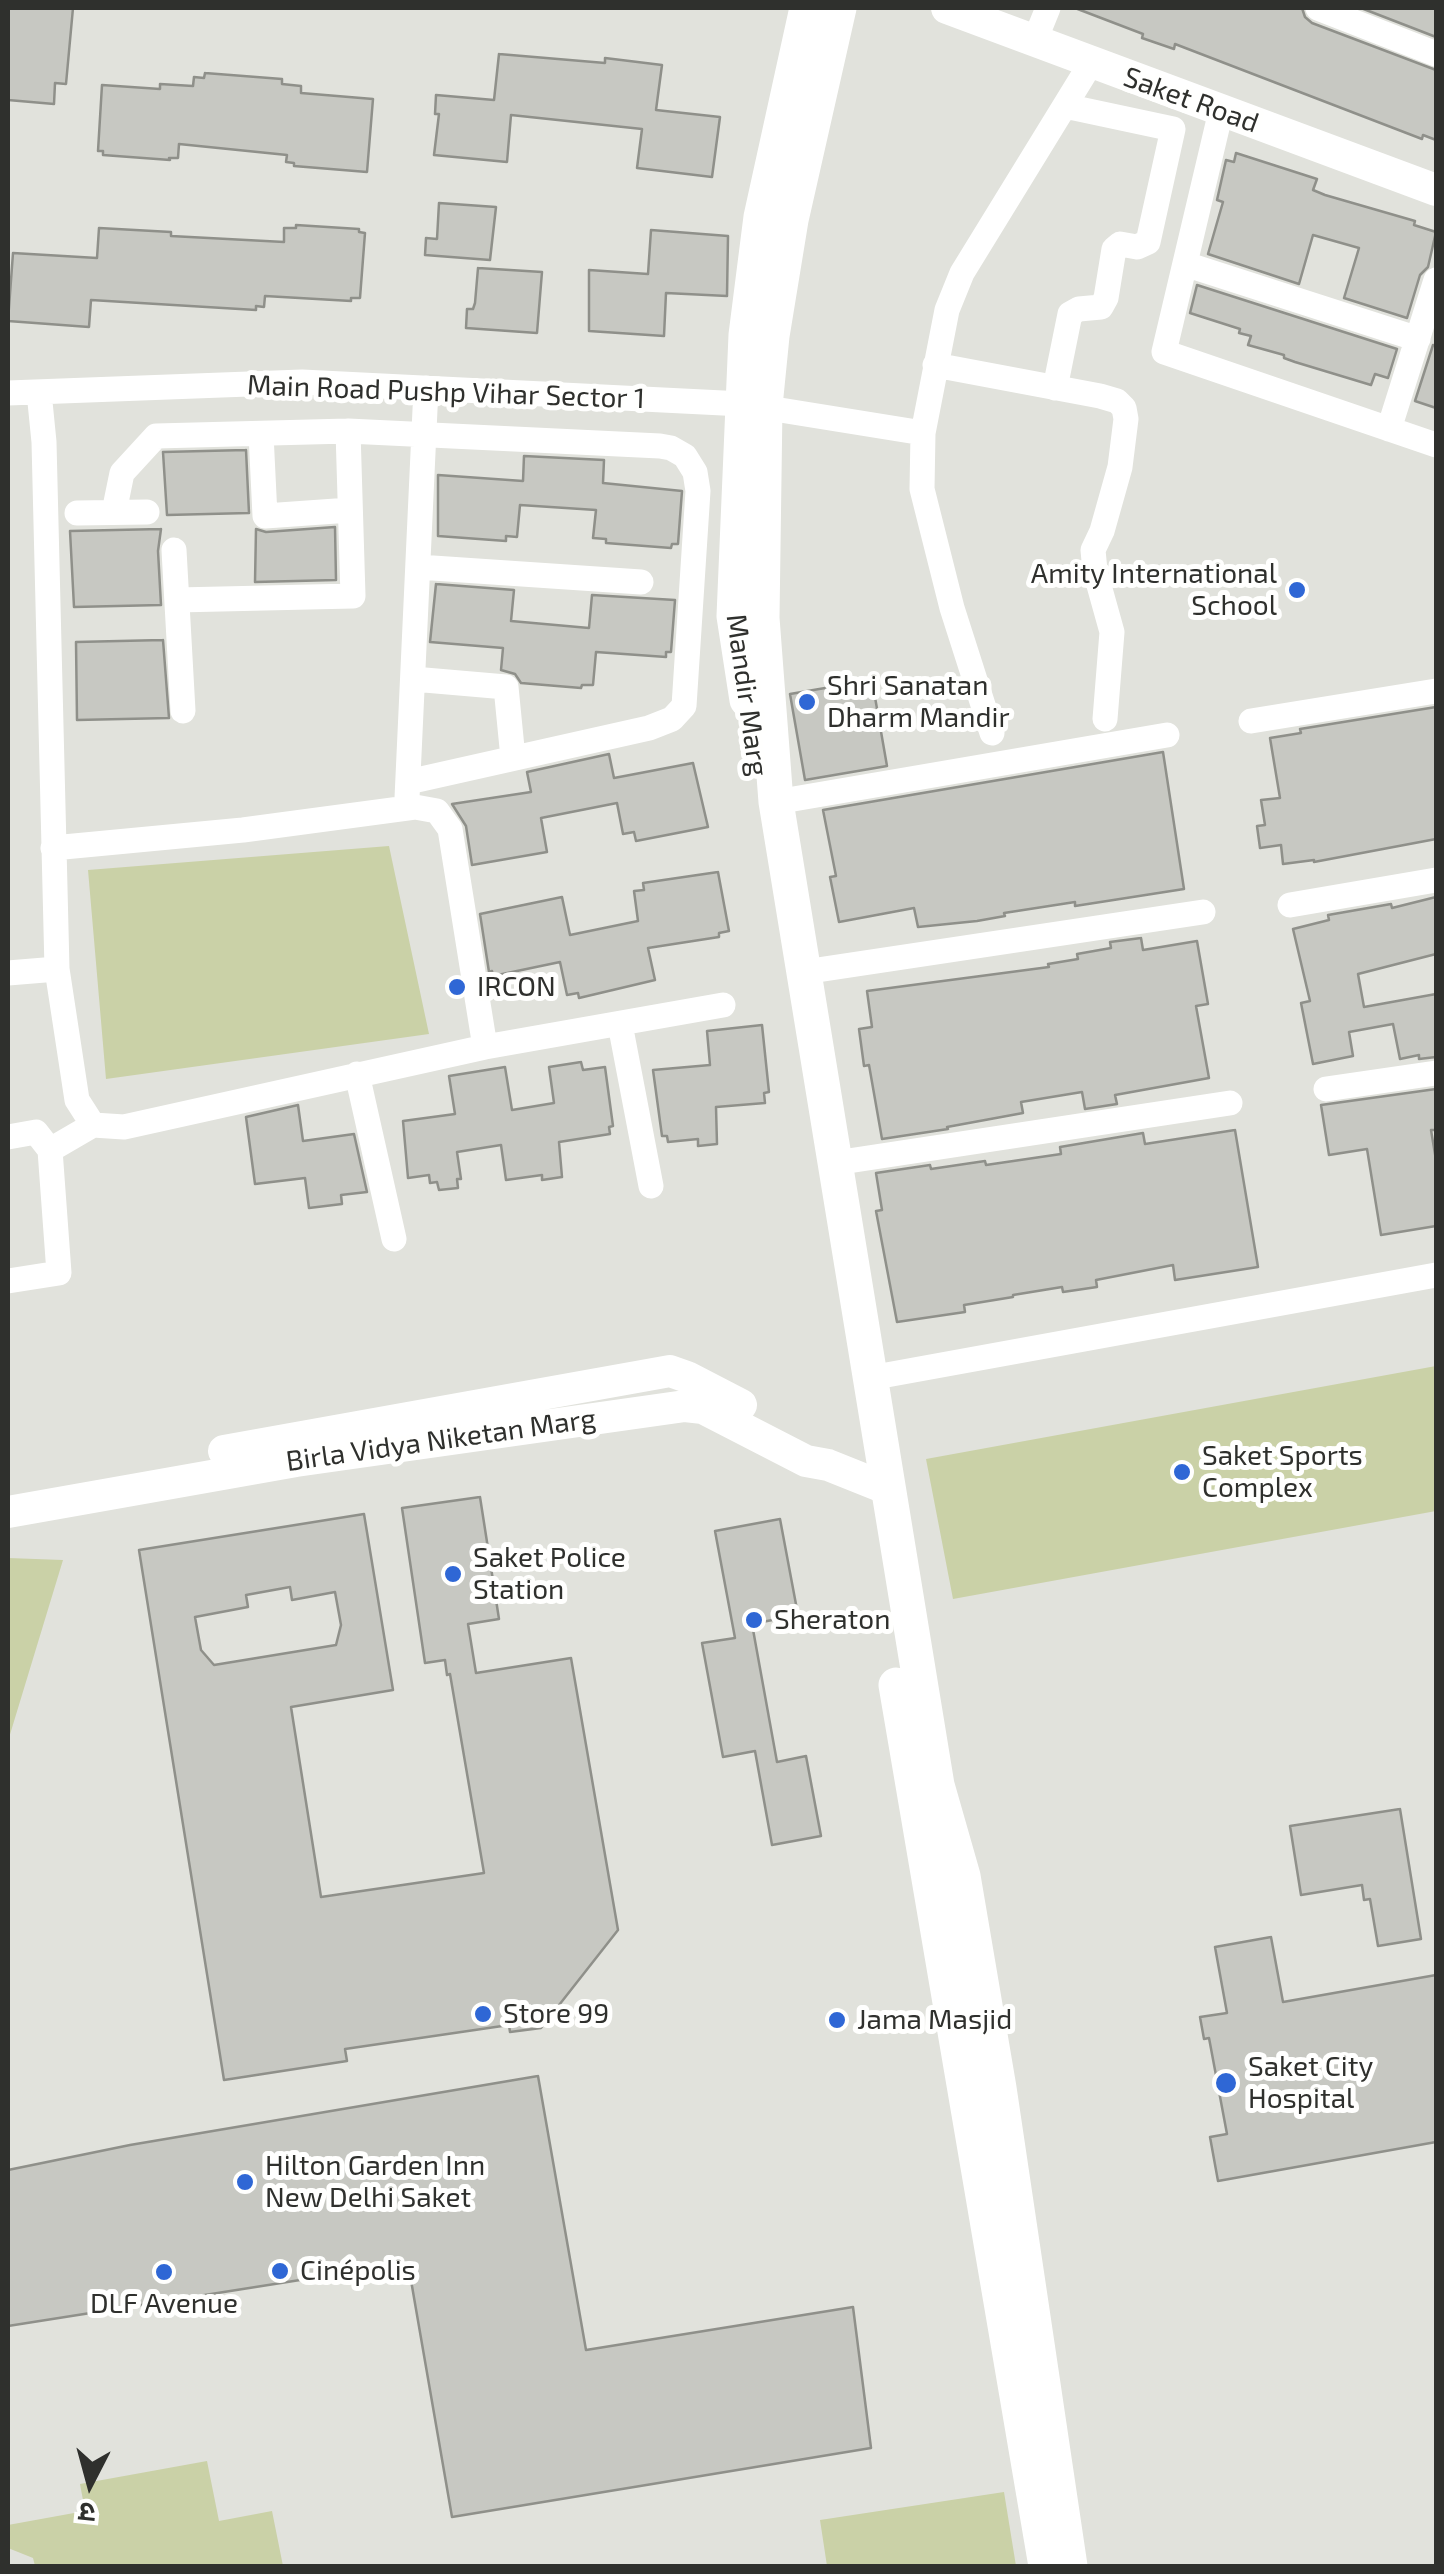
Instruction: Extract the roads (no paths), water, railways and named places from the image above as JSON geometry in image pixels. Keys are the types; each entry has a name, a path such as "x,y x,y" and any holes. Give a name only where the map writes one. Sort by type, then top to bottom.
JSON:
{"main road":[{"name":"Mandir Marg","path":"807,8 761,217 746,335 754,404 762,618 776,802 835,1162 858,1380"},
{"name":"Mandir Marg","path":"839,8 791,220 772,336 754,404 734,616 858,1380"},
{"path":"858,1380 947,1880 1046,2566"},
{"path":"947,1880 1002,2107 1070,2566"}],"street":[{"name":"Saket Road","path":"946,8 1436,190"},
{"path":"1035,40 1048,8"},
{"path":"1318,8 1436,54"},
{"path":"992,733 952,608 922,489 923,433 947,310 962,273 1091,63"},
{"path":"1166,127 1175,92"},
{"path":"1055,388 1070,314 1101,307 1114,249 1120,244 1137,246 1148,242 1173,129 1066,106"},
{"path":"1221,111 1164,352 1436,446"},
{"path":"1185,264 1418,339"},
{"path":"1389,429 1436,280"},
{"path":"935,366 1117,401 1124,408 1120,467 1093,550 1095,572 1112,632 1105,719"},
{"name":"Main Road Pushp Vihar Sector 1","path":"8,393 302,382 754,404 923,433"},
{"path":"408,795 426,388"},
{"path":"39,392 44,442 57,969 78,1100 93,1125"},
{"path":"177,600 352,596 348,431"},
{"path":"53,848 243,830 408,795 514,758 649,728 672,718 684,706 698,491 695,472 685,456 671,448 423,432 156,436 122,473 114,512"},
{"path":"261,434 265,516 350,510"},
{"path":"76,513 147,512"},
{"path":"174,550 183,711"},
{"path":"418,567 641,582"},
{"path":"413,680 506,688 514,758"},
{"path":"1251,722 1436,691"},
{"path":"776,802 1168,735"},
{"path":"408,795 437,810 450,830 485,1047"},
{"path":"1290,905 1436,880"},
{"path":"804,972 1202,912"},
{"path":"8,973 57,969"},
{"path":"50,1150 93,1125 124,1127 485,1047 723,1005"},
{"path":"620,1024 651,1186"},
{"path":"1326,1090 1436,1073"},
{"path":"357,1074 394,1239"},
{"path":"835,1162 1230,1103"},
{"path":"8,1136 36,1132 50,1150 59,1273 8,1281"},
{"path":"858,1380 1436,1275"},
{"name":"Birla Vidya Niketan Marg","path":"84,1487 360,1439 684,1406 703,1408 806,1461 828,1465 876,1484"},
{"path":"8,1490 84,1487"},
{"path":"8,1512 84,1487"}],"place":[{"name":"Amity International School","path":"1297,590"},
{"name":"Shri Sanatan Dharm Mandir","path":"807,702"},
{"name":"IRCON","path":"457,987"},
{"name":"Saket Sports Complex","path":"1182,1472"},
{"name":"Saket Police Station","path":"453,1574"},
{"name":"Sheraton","path":"754,1620"},
{"name":"Store 99","path":"483,2014"},
{"name":"Jama Masjid","path":"837,2020"},
{"name":"Saket City Hospital","path":"1226,2083"},
{"name":"Hilton Garden Inn New Delhi Saket","path":"245,2182"},
{"name":"Cinépolis","path":"280,2271"},
{"name":"DLF Avenue","path":"164,2272"}]}
